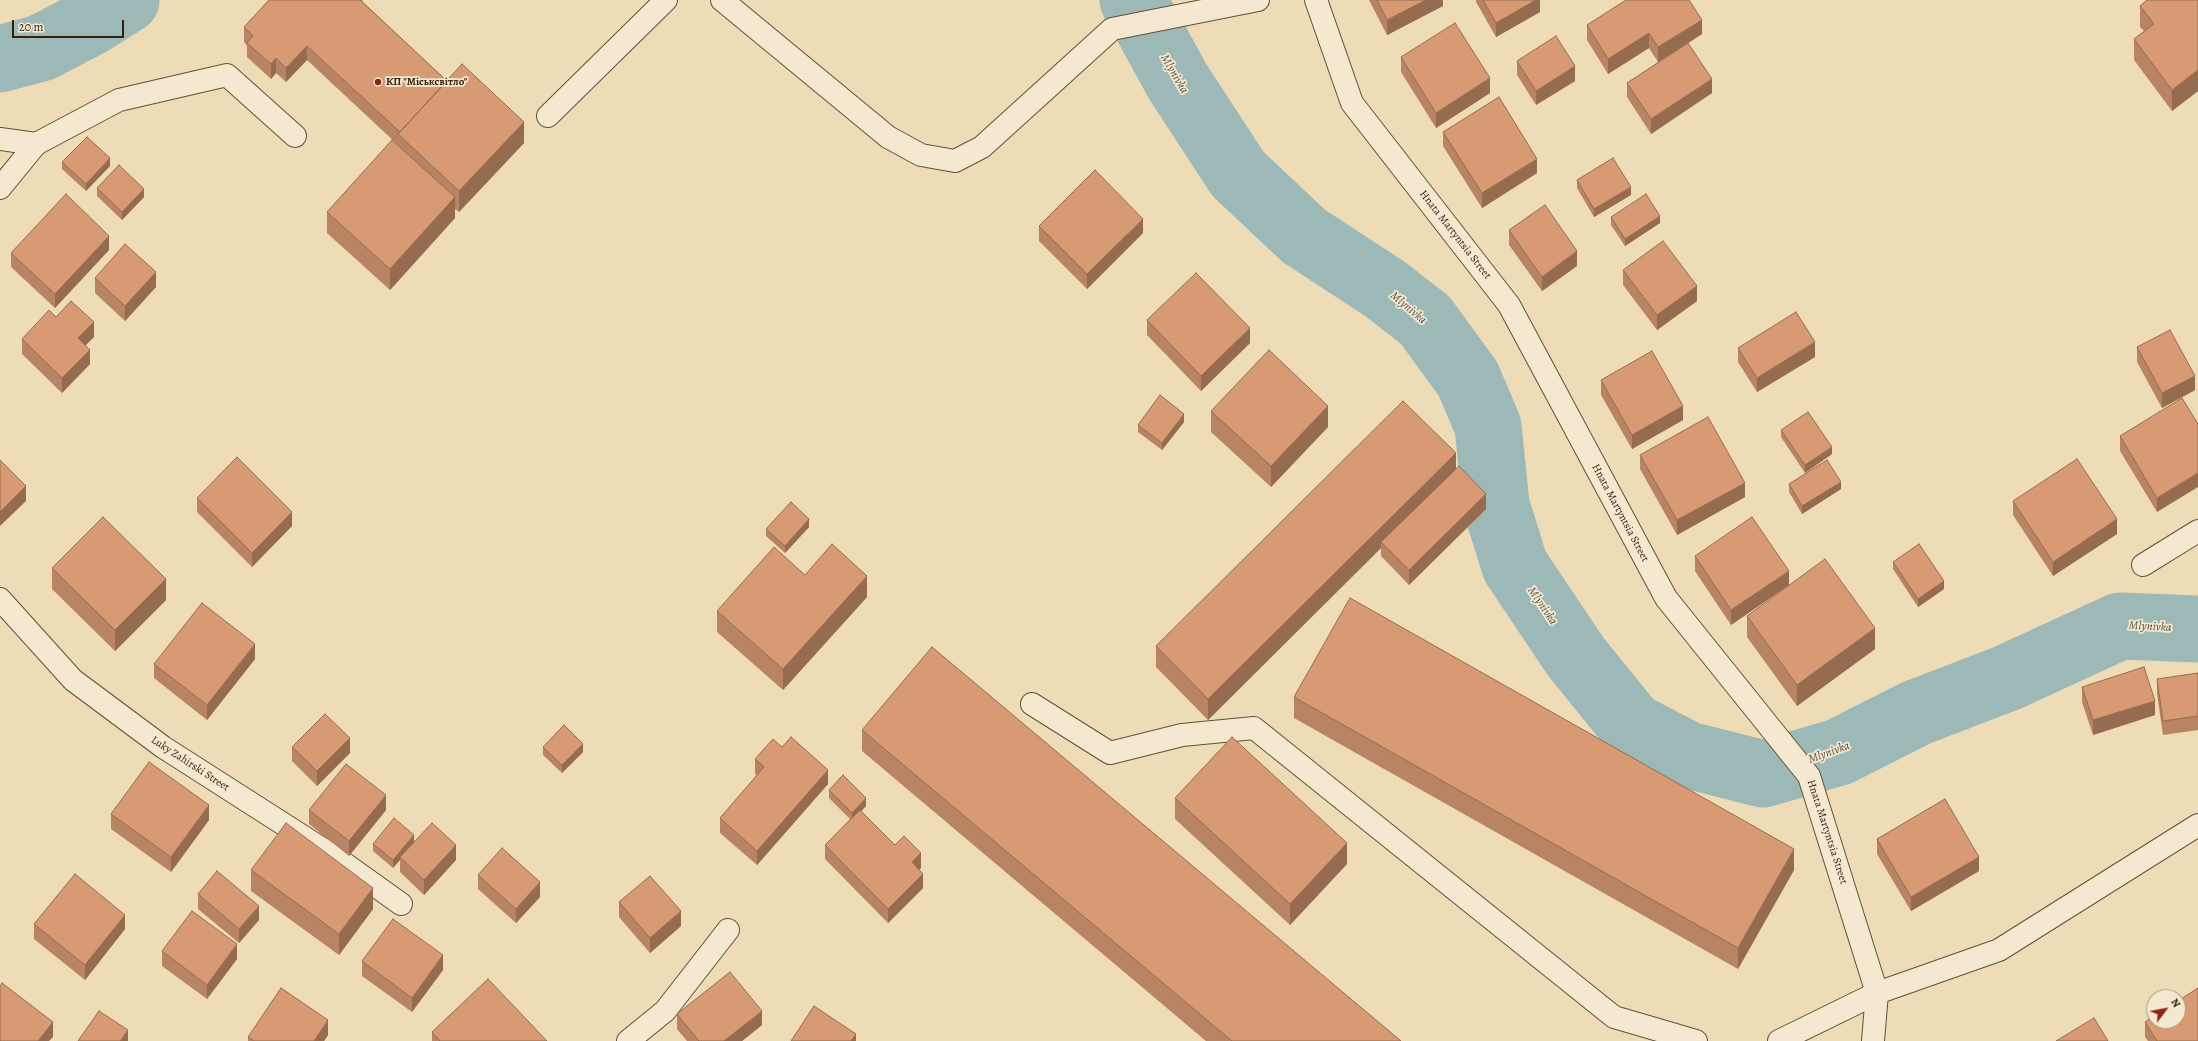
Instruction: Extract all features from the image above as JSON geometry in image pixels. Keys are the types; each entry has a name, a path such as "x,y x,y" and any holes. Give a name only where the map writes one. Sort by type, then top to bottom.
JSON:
{"street":[{"path":"548,116 666,0"},
{"path":"722,0 888,137 921,155 955,161 982,147 1112,29 1258,0"},
{"name":"Hnata Martyntsia Street","path":"1316,0 1352,103 1509,305 1666,598 1809,776 1877,993 1873,1041"},
{"path":"0,188 36,144 119,100 227,76 295,136"},
{"path":"0,139 36,144"},
{"path":"2143,565 2198,531"},
{"name":"Luky Zahirski Street","path":"0,599 72,680 163,747 338,859 400,904"},
{"path":"1032,704 1110,753 1182,735 1254,728 1614,1017 1696,1041"},
{"path":"1779,1041 1877,993 1999,950 2198,826"},
{"path":"628,1041 665,1011 728,930"}],"building":[{"path":"269,0 360,0 447,81 400,132 307,46 286,68 276,58 271,64 247,43 253,36 244,27"},
{"path":"1377,0 1426,0 1387,20"},
{"path":"1483,0 1536,0 1496,23"},
{"path":"1626,0 1689,0 1702,20 1658,47 1649,33 1608,59 1587,25"},
{"path":"2147,0 2198,0 2198,70 2172,90 2134,39 2154,24 2140,6"},
{"path":"1455,23 1490,78 1436,113 1401,57"},
{"path":"1556,36 1575,66 1536,91 1517,61"},
{"path":"1688,43 1712,79 1651,119 1627,83"},
{"path":"462,64 524,122 459,191 398,134"},
{"path":"1499,97 1537,159 1482,193 1443,132"},
{"path":"87,137 110,158 86,184 62,162"},
{"path":"392,140 455,197 390,269 327,212"},
{"path":"1613,158 1631,187 1594,209 1577,180"},
{"path":"119,165 144,189 122,212 97,188"},
{"path":"1095,170 1143,219 1087,274 1039,226"},
{"path":"66,194 109,236 55,294 11,253"},
{"path":"1646,194 1660,216 1625,239 1611,217"},
{"path":"1545,205 1577,251 1542,277 1509,230"},
{"path":"1663,241 1697,286 1657,315 1623,270"},
{"path":"125,244 156,272 125,306 95,278"},
{"path":"1196,273 1250,328 1201,376 1147,320"},
{"path":"71,301 94,322 78,338 90,350 62,378 22,339 49,310 56,317"},
{"path":"1796,312 1815,342 1757,378 1738,348"},
{"path":"2170,330 2195,376 2162,393 2137,347"},
{"path":"1269,350 1328,406 1271,466 1211,411"},
{"path":"1652,351 1683,406 1632,435 1601,380"},
{"path":"1160,395 1184,414 1162,443 1138,425"},
{"path":"2182,398 2198,424 2198,473 2157,498 2120,436"},
{"path":"1403,401 1456,453 1208,699 1156,646"},
{"path":"1808,412 1832,447 1805,465 1781,430"},
{"path":"1708,417 1745,483 1677,520 1640,455"},
{"path":"237,457 292,512 252,553 197,498"},
{"path":"2077,459 2117,519 2053,562 2013,501"},
{"path":"0,460 26,486 0,512"},
{"path":"1827,460 1841,482 1802,506 1789,484"},
{"path":"1459,466 1486,494 1409,570 1381,542"},
{"path":"791,502 809,519 785,546 766,529"},
{"path":"103,517 166,579 115,630 52,568"},
{"path":"1752,517 1789,571 1731,610 1695,556"},
{"path":"832,544 867,576 783,669 717,611 774,547 805,575"},
{"path":"1919,544 1944,581 1918,599 1893,562"},
{"path":"1825,559 1875,628 1797,685 1747,616"},
{"path":"1350,598 1794,849 1738,948 1294,697"},
{"path":"202,603 255,644 207,705 154,664"},
{"path":"932,647 1401,1041 1232,1041 862,730"},
{"path":"2144,667 2155,701 2093,720 2082,687"},
{"path":"2198,673 2198,716 2163,721 2157,679"},
{"path":"325,714 350,738 317,771 292,747"},
{"path":"564,725 583,744 562,765 543,747"},
{"path":"791,737 828,770 757,851 720,818 764,767 755,759 773,739 782,747"},
{"path":"1232,737 1347,843 1290,904 1175,798"},
{"path":"149,762 209,805 171,857 111,814"},
{"path":"346,764 386,795 349,841 309,810"},
{"path":"843,775 866,798 852,813 829,790"},
{"path":"1945,799 1979,857 1911,897 1877,839"},
{"path":"860,810 895,845 904,836 921,853 912,862 923,874 888,909 825,845"},
{"path":"394,818 414,835 393,860 373,844"},
{"path":"286,823 373,888 339,934 251,870"},
{"path":"432,823 456,845 424,880 400,857"},
{"path":"502,848 540,882 516,909 478,875"},
{"path":"217,871 259,906 239,929 198,894"},
{"path":"75,874 125,915 85,965 34,924"},
{"path":"650,876 681,911 650,938 619,902"},
{"path":"192,911 237,944 207,985 162,951"},
{"path":"393,919 443,955 412,998 362,961"},
{"path":"730,972 762,1011 724,1041 699,1041 677,1014"},
{"path":"488,979 547,1041 440,1041 432,1032"},
{"path":"2,983 53,1022 38,1041 0,1041 0,986"},
{"path":"281,988 328,1020 314,1041 254,1041 248,1037"},
{"path":"2198,988 2198,1041 2157,1041 2149,1029 2186,1029 2186,996"},
{"path":"814,1006 856,1034 851,1041 791,1041"},
{"path":"99,1011 128,1030 120,1041 78,1041"},
{"path":"2094,1018 2108,1041 2056,1041"}],"waterway":[{"name":"Mlynivka","path":"0,59 41,48 91,22 126,0"},
{"name":"Mlynivka","path":"1133,0 1178,82 1238,174 1304,236 1385,289 1425,320 1468,379 1488,426 1496,505 1515,566 1576,657 1632,726 1688,755 1763,774 1839,752 1916,713 2007,678 2120,626 2198,629"}],"place":[{"name":"КП \"Міськсвітло\"","path":"378,82"}]}
